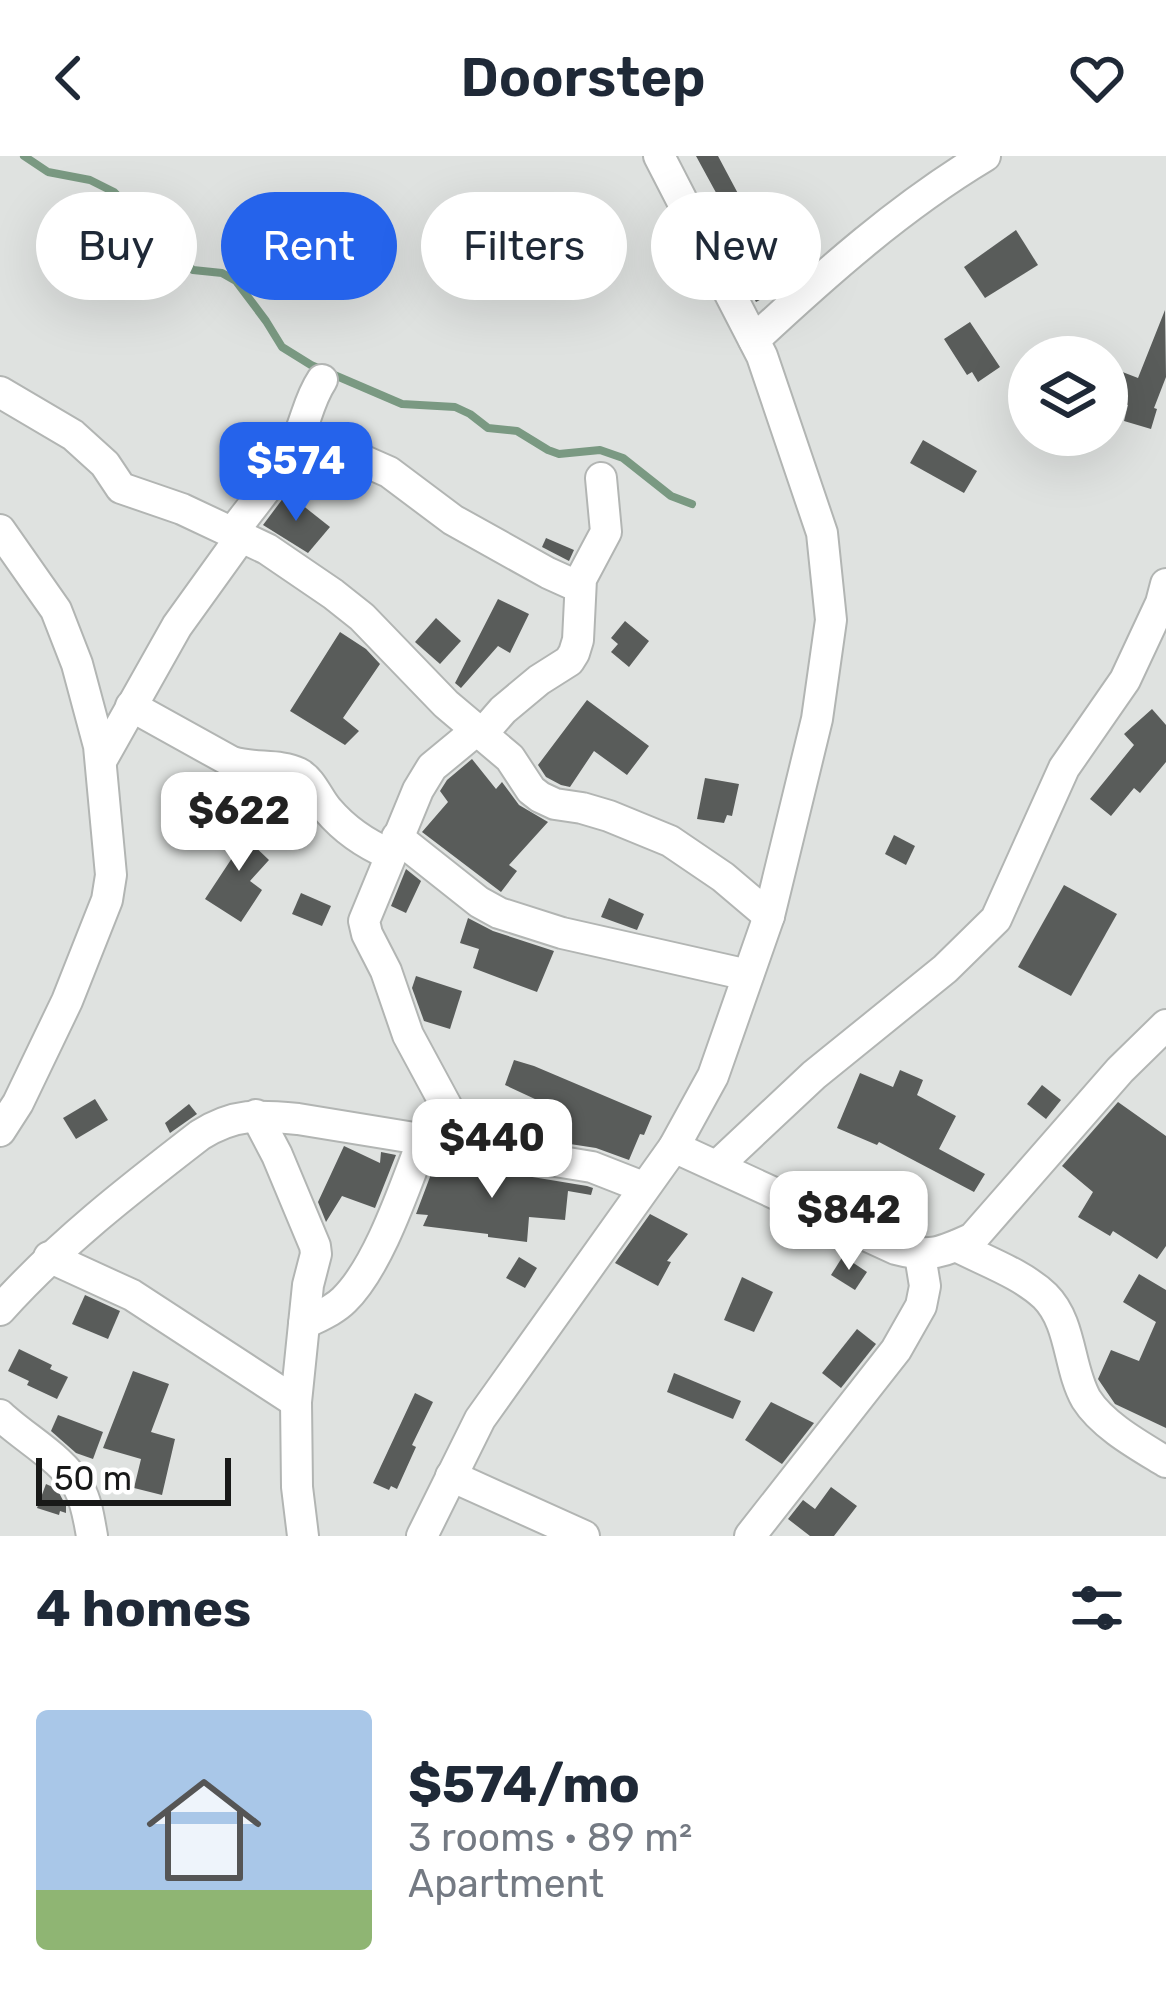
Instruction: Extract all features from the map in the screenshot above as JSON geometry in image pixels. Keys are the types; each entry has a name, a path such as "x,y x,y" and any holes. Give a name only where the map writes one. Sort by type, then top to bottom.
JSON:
{"street":[{"path":"754,340 875,232 985,156"},
{"path":"422,1536 480,1419 674,1147 713,1076 769,916 817,719 831,620 822,533 762,356 663,158"},
{"path":"100,760 177,626 285,463 322,380"},
{"path":"0,392 73,435 105,464 121,488 182,509 267,549 333,594 362,617 446,704 510,758 540,797 609,816 670,841 769,916"},
{"path":"299,436 388,472 453,520 579,587"},
{"path":"469,1148 408,1035 386,971 367,934 365,912 432,767 574,653 579,587 606,532 601,478"},
{"path":"0,530 56,610 77,664 99,746 111,875 68,1001 0,1131"},
{"path":"718,1166 814,1075 914,995 996,919 1064,768 1125,680 1166,584"},
{"path":"131,706 232,762 300,775 328,810 367,844 393,846 499,913 562,933 748,975"},
{"path":"674,1147 896,1249 920,1255 944,1252 973,1238 1120,1070 1166,1025"},
{"path":"0,1308 49,1257 200,1136 218,1124 256,1115 592,1167 644,1187"},
{"path":"256,1115 316,1254 308,1285 296,1402 303,1536"},
{"path":"304,1324 343,1301 360,1280 391,1222 423,1140"},
{"path":"956,1246 1033,1286 1048,1299 1061,1322 1087,1400 1121,1432 1166,1462"},
{"path":"750,1536 896,1350 921,1306 926,1286 920,1255"},
{"path":"49,1257 131,1295 296,1402"},
{"path":"0,1415 75,1481 92,1536"},
{"path":"451,1476 584,1536"}],"building":[{"path":"696,156 718,156 737,192 716,192"},
{"path":"1016,230 1038,265 985,298 964,267"},
{"path":"1165,310 1166,377 1151,429 1128,422 1128,374 1138,378"},
{"path":"970,322 1000,367 978,382 972,372 967,375 944,339"},
{"path":"923,440 977,471 964,493 910,463"},
{"path":"287,493 330,527 308,553 263,525"},
{"path":"546,538 574,550 569,561 542,547"},
{"path":"498,599 529,614 510,653 498,646 461,688 455,683"},
{"path":"436,618 461,641 440,664 415,642"},
{"path":"625,621 649,641 629,667 611,652 618,644 611,638"},
{"path":"340,632 380,664 343,718 359,731 345,745 290,711"},
{"path":"587,700 649,746 627,775 594,751 570,787 561,785 546,777 538,765"},
{"path":"1152,709 1166,725 1166,762 1140,793 1134,788 1111,816 1090,799 1134,745 1124,734"},
{"path":"472,759 496,789 502,782 519,805 548,822 509,865 517,871 501,892 422,832 448,802 440,791 447,780"},
{"path":"705,778 739,784 732,816 727,815 724,823 697,819"},
{"path":"246,819 262,833 251,843 269,860 250,881 262,890 241,922 205,899 236,852 225,842"},
{"path":"894,835 915,846 906,865 885,854"},
{"path":"406,869 421,881 406,913 391,906"},
{"path":"1064,885 1117,914 1071,996 1018,967"},
{"path":"301,893 331,906 322,926 292,914"},
{"path":"609,898 644,914 637,930 601,917"},
{"path":"468,918 554,951 537,992 473,968 479,949 460,943"},
{"path":"416,976 462,991 450,1029 424,1021 412,988"},
{"path":"514,1060 652,1116 629,1160 596,1148 557,1142 565,1113 505,1085"},
{"path":"900,1070 923,1080 917,1095 956,1116 939,1149 985,1174 974,1192 879,1142 837,1128 860,1073 893,1087"},
{"path":"1042,1085 1061,1100 1046,1119 1027,1104"},
{"path":"95,1099 108,1120 76,1139 63,1118"},
{"path":"1118,1102 1166,1136 1166,1246 1157,1259 1113,1231 1110,1236 1078,1217 1093,1192 1062,1166"},
{"path":"189,1104 197,1114 170,1133 165,1123"},
{"path":"344,1146 380,1163 381,1152 396,1155 375,1208 342,1196 326,1222 318,1202"},
{"path":"436,1161 593,1188 591,1195 568,1191 565,1220 529,1217 527,1242 423,1226 428,1215 416,1214"},
{"path":"650,1214 688,1234 667,1261 671,1262 658,1286 615,1263"},
{"path":"843,1256 867,1272 855,1290 831,1275"},
{"path":"519,1257 537,1268 525,1288 506,1278"},
{"path":"1139,1274 1166,1290 1166,1428 1115,1404 1098,1379 1111,1350 1139,1361 1156,1322 1123,1302"},
{"path":"742,1277 773,1292 754,1332 724,1320"},
{"path":"85,1295 120,1311 108,1339 72,1324"},
{"path":"857,1329 876,1344 841,1388 822,1373"},
{"path":"19,1349 68,1377 57,1399 8,1371"},
{"path":"133,1371 169,1384 151,1432 175,1439 162,1495 134,1488 141,1459 103,1448"},
{"path":"674,1373 741,1401 733,1419 667,1392"},
{"path":"415,1393 433,1402 397,1489 391,1486 389,1490 373,1483"},
{"path":"771,1402 814,1423 782,1464 745,1440"},
{"path":"58,1415 103,1432 93,1459 76,1453 51,1431"},
{"path":"46,1484 57,1489 66,1513 37,1508"},
{"path":"831,1487 857,1506 834,1536 810,1536 788,1519 803,1500 815,1509"}],"waterway":[{"path":"24,156 48,172 90,180 114,192 159,243 193,270 222,273 236,281 282,347 311,365 402,404 455,407 488,428 517,431 559,454 600,450 623,458 671,496 692,504"}]}
